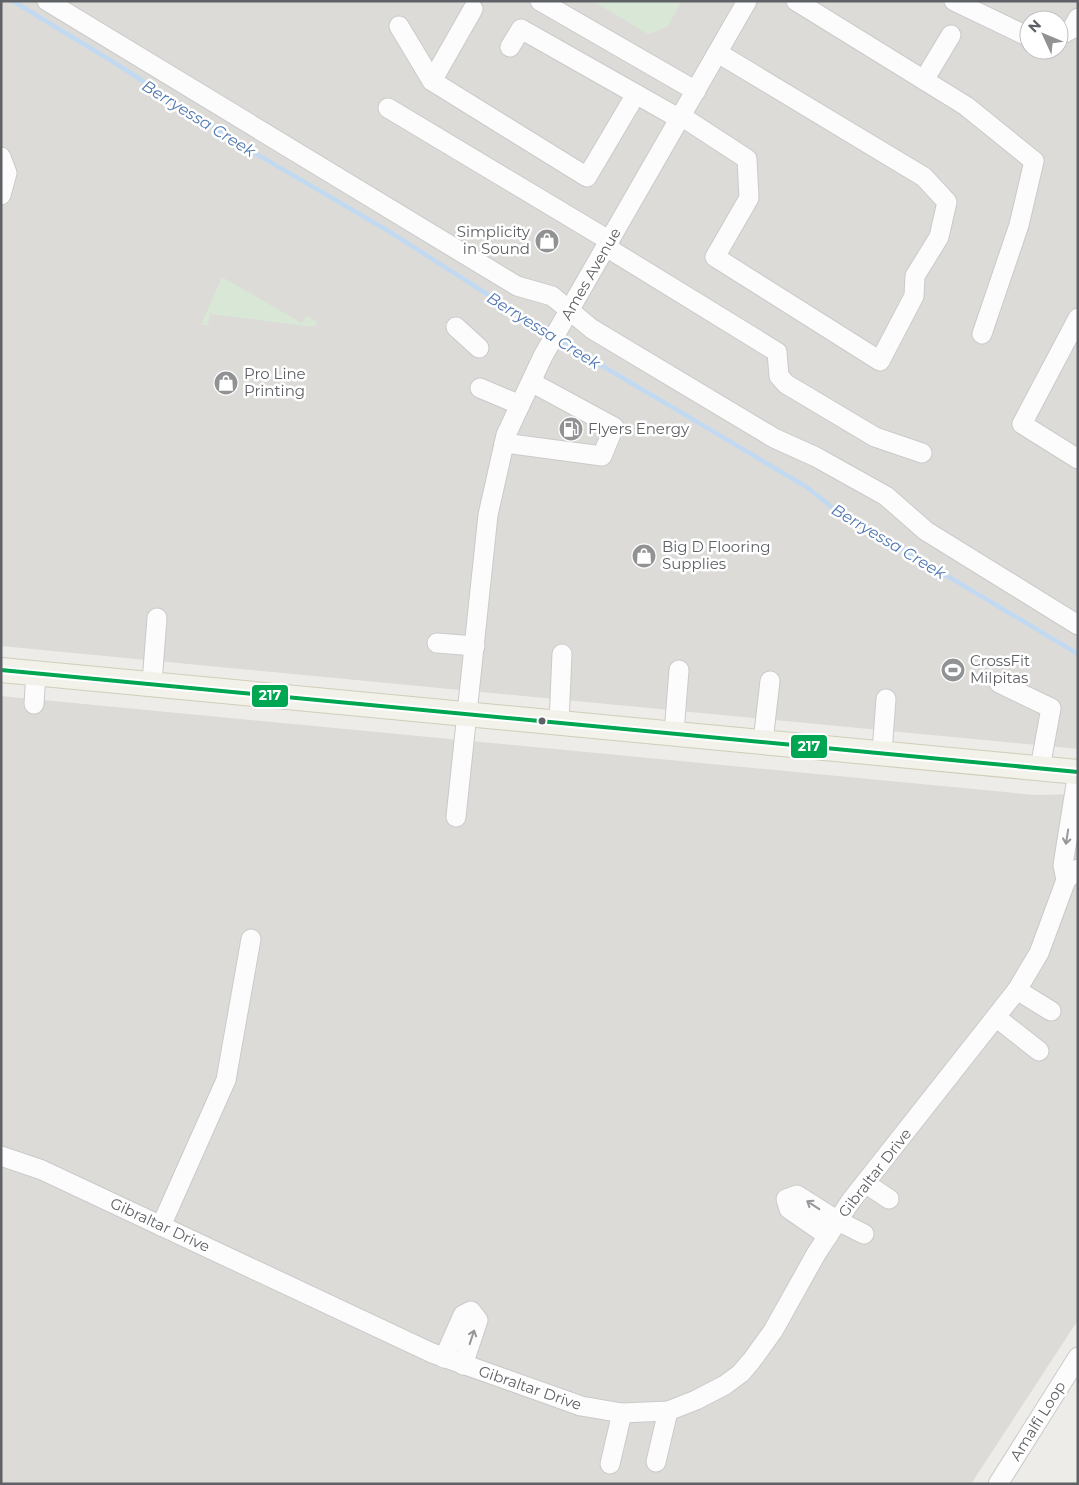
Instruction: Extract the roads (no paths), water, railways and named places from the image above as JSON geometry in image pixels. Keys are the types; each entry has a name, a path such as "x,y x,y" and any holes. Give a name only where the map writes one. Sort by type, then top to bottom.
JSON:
{"main road":[{"path":"1,670 1078,772"}],"street":[{"path":"48,1 517,286 552,296 568,313 592,329 774,438 816,457 886,496 915,519 926,531 1078,625"},
{"path":"540,1 696,91"},
{"name":"Ames Avenue","path":"456,817 488,515 504,443 543,356 747,1"},
{"path":"796,1 966,106 1034,161 1019,225 982,334"},
{"path":"954,1 972,12 1019,33"},
{"path":"432,81 473,9"},
{"path":"1069,31 1072,29 1078,18"},
{"path":"399,26 432,81 587,177 636,94"},
{"path":"510,47 521,29 680,118 746,159 749,198 714,257 880,361 914,296 915,276 939,237 947,202 924,177 718,53"},
{"path":"924,80 951,35"},
{"path":"388,108 608,244 777,352 779,376 786,384 875,437 922,453"},
{"path":"1,157 8,173 1,195"},
{"path":"1078,318 1022,424 1078,459"},
{"path":"456,327 479,348"},
{"path":"504,443 602,456 614,427 531,382"},
{"path":"480,388 520,405"},
{"path":"152,683 157,618"},
{"path":"437,643 475,646"},
{"path":"559,722 562,654"},
{"path":"674,733 679,670"},
{"path":"34,704 36,673"},
{"path":"763,741 770,681"},
{"path":"1000,682 1051,708 1040,768"},
{"path":"882,752 886,699"},
{"name":"Gibraltar Drive","path":"1,1156 42,1170 444,1358 581,1406 622,1413 668,1411 725,1385 741,1373 773,1331 833,1229 865,1183 998,1018 1017,990 1038,953 1072,874 1063,865 1078,772"},
{"path":"161,1226 226,1080 251,939"},
{"path":"1017,990 1051,1011"},
{"path":"998,1018 1039,1051"},
{"path":"865,1183 888,1199"},
{"path":"833,1229 864,1234"},
{"path":"444,1358 463,1314 471,1311 478,1320 463,1365"},
{"name":"Amalfi Loop","path":"998,1484 1078,1357"},
{"path":"656,1462 668,1411"},
{"path":"610,1464 622,1413"}],"waterway":[{"name":"Berryessa Creek","path":"13,1 118,65 248,149 390,232 551,335"},
{"name":"Berryessa Creek","path":"557,339 805,486 832,507 1078,654"}],"place":[{"name":"Simplicity in Sound","path":"547,241"},
{"name":"Pro Line Printing","path":"226,383"},
{"name":"Flyers Energy","path":"571,429"},
{"name":"Big D Flooring Supplies","path":"644,556"},
{"name":"CrossFit Milpitas","path":"953,670"}]}
